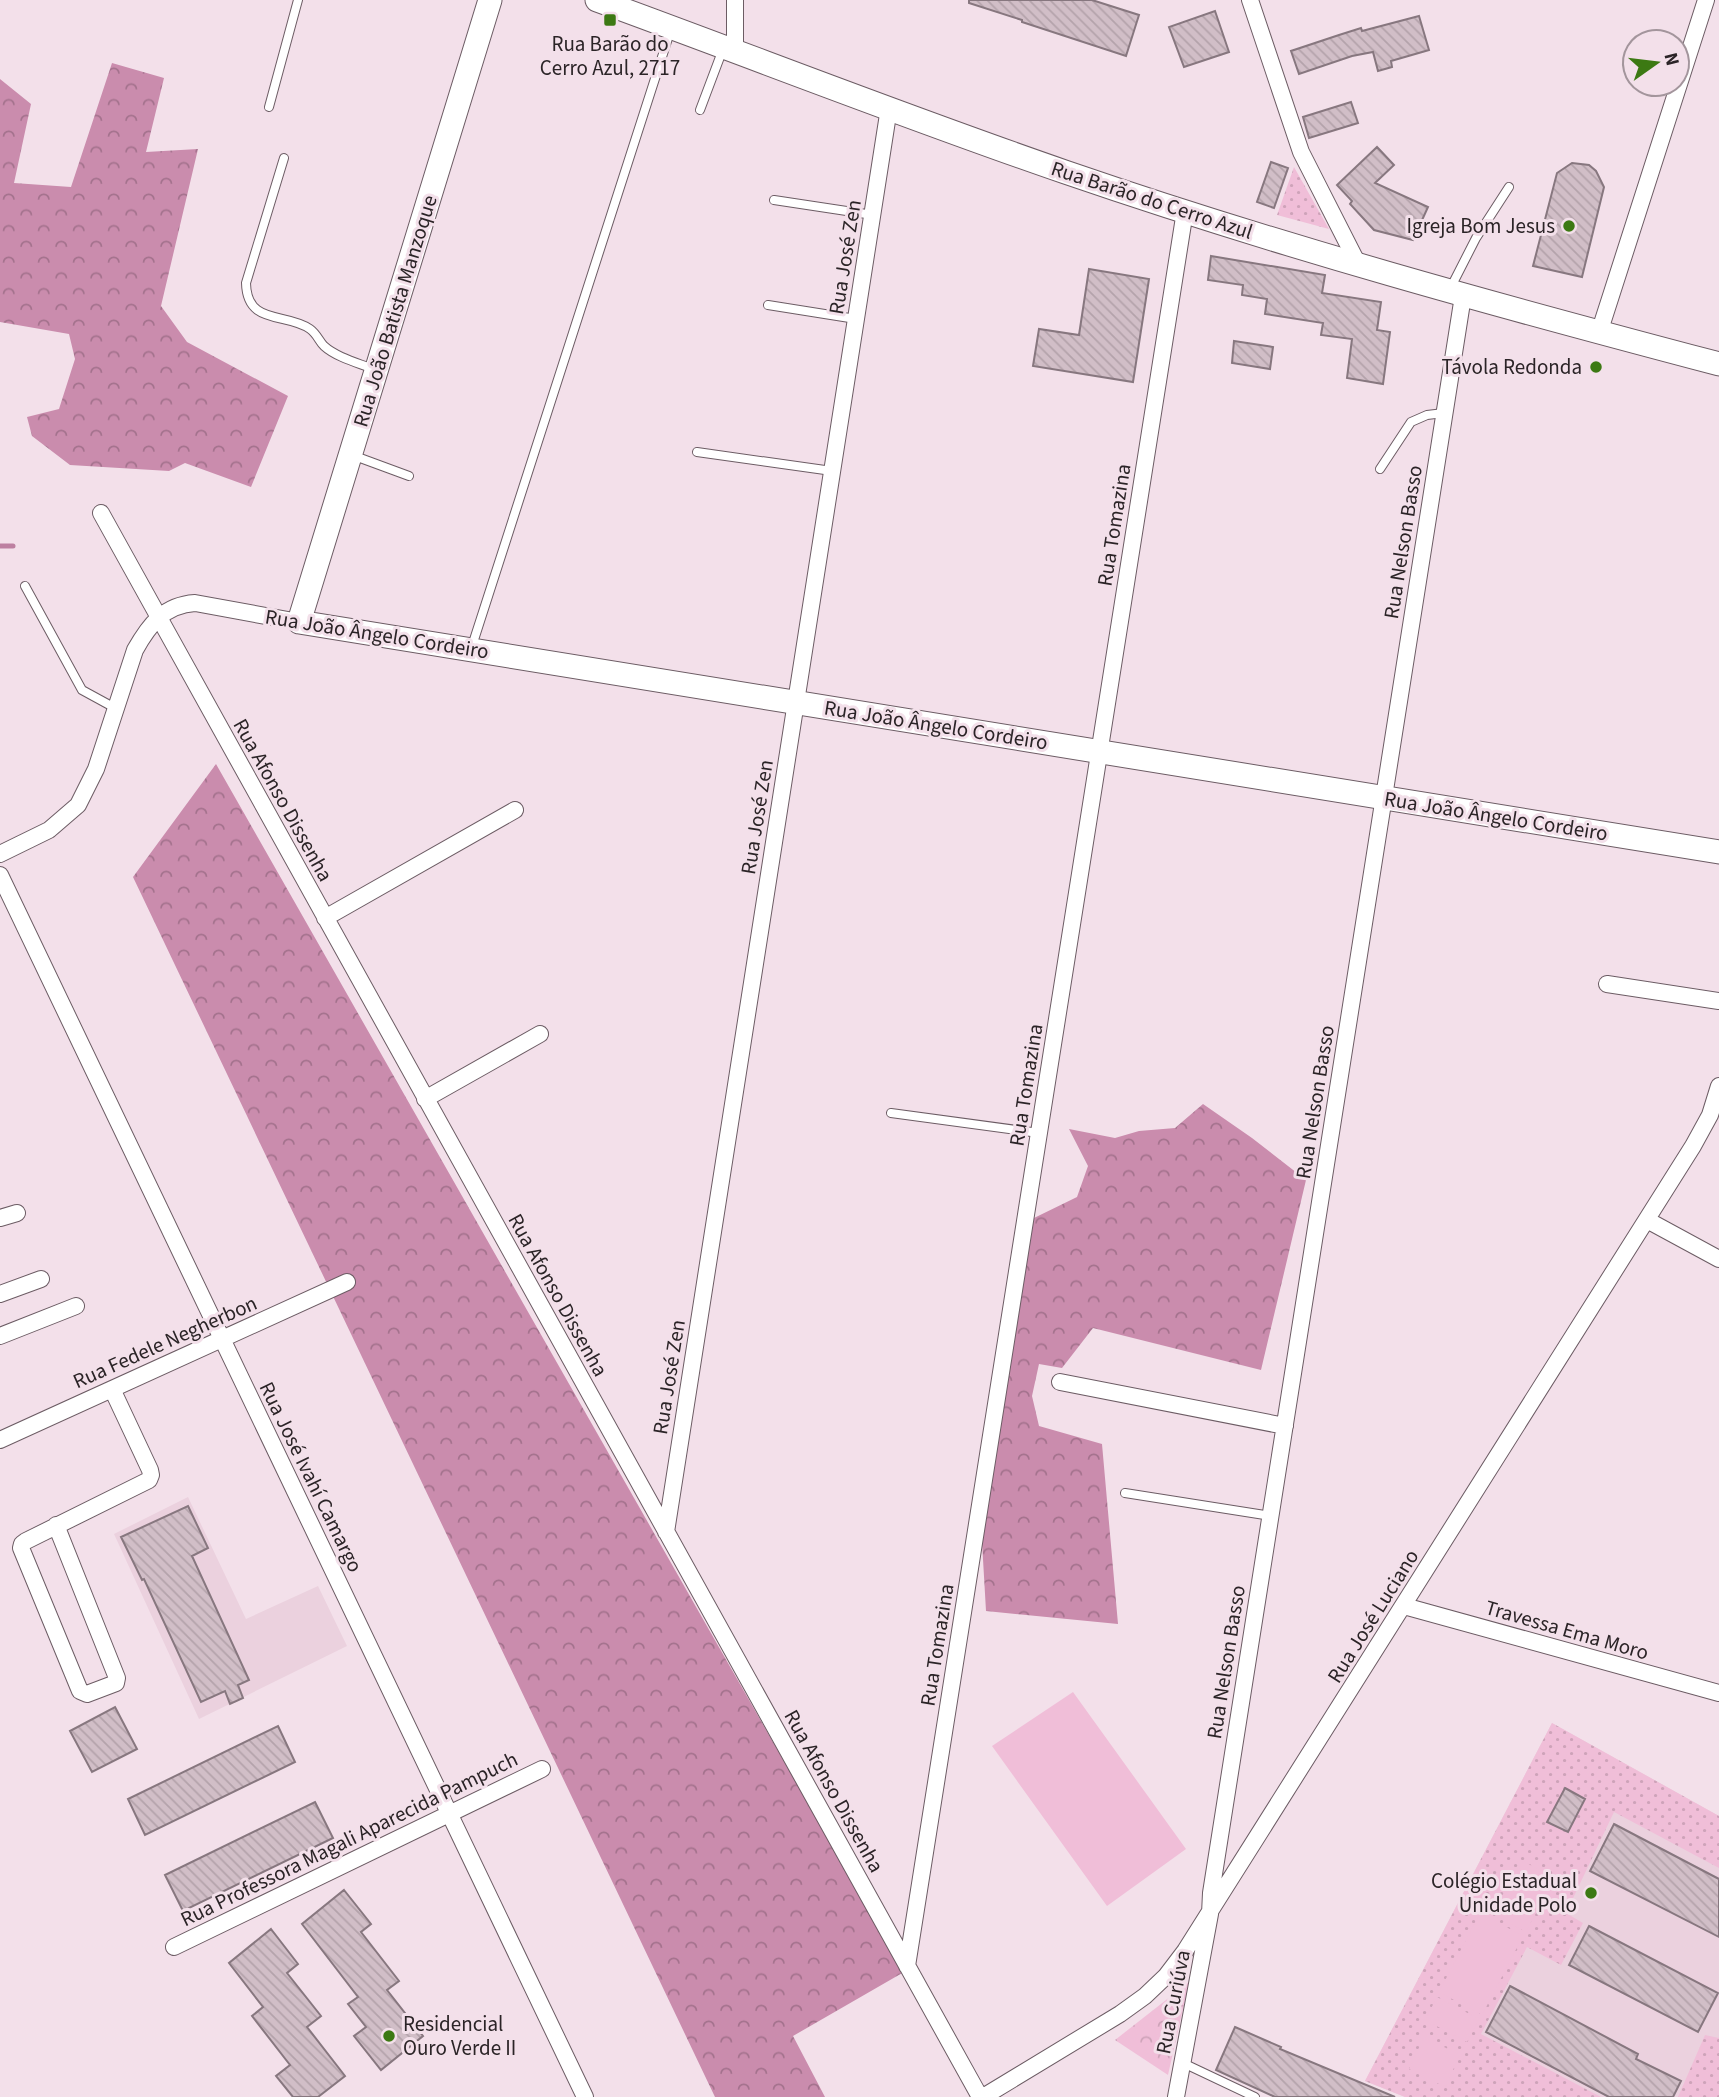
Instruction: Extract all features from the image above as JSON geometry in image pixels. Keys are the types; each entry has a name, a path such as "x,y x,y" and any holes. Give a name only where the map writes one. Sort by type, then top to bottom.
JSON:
{"street":[{"name":"Rua João Batista Manzoque","path":"299,622 490,0"},
{"name":"Rua Barão do Cerro Azul","path":"597,0 1067,173 1359,266 1719,364"},
{"path":"730,48 735,0"},
{"path":"1250,0 1301,152 1359,266"},
{"path":"1599,333 1706,0"},
{"name":"Rua José Zen","path":"666,1532 889,108"},
{"name":"Rua Tomazina","path":"907,1966 1185,211"},
{"name":"Rua Nelson Basso","path":"1210,1914 1211,1893 1444,413 1456,294"},
{"name":"Rua Afonso Dissenha","path":"100,513 982,2097"},
{"name":"Rua João Ângelo Cordeiro","path":"158,618 169,608 195,603 1719,852"},
{"path":"0,854 48,830 78,805 88,789 135,650 144,632 158,618"},
{"path":"325,918 515,810"},
{"name":"Rua José Ivahí Camargo","path":"0,875 585,2097"},
{"path":"1607,984 1719,1001"},
{"path":"425,1099 540,1034"},
{"name":"Rua José Luciano","path":"982,2097 1145,1996 1166,1976 1210,1914 1647,1220 1702,1131 1719,1086"},
{"path":"0,1219 17,1213"},
{"path":"1647,1220 1719,1259"},
{"path":"0,1294 41,1279"},
{"name":"Rua Fedele Negherbon","path":"0,1440 347,1282"},
{"path":"0,1336 76,1306"},
{"path":"1060,1382 1285,1426"},
{"path":"56,1525 117,1678 116,1683 87,1694 80,1690 21,1548 26,1541 56,1525 149,1480 151,1475 112,1389"},
{"name":"Travessa Ema Moro","path":"1404,1606 1719,1693"},
{"name":"Rua Professora Magali Aparecida Pampuch","path":"174,1947 542,1769"},
{"name":"Rua Curiúva","path":"1176,2097 1210,1914"}],"lane":[{"path":"269,107 298,0"},
{"path":"471,649 671,27"},
{"path":"700,110 730,48"},
{"path":"284,158 246,284 247,294 252,305 264,314 309,328 329,350 377,370"},
{"path":"1456,294 1476,238 1509,187"},
{"path":"774,200 873,215"},
{"path":"768,305 856,319"},
{"path":"1380,469 1411,422 1427,415 1444,413"},
{"path":"697,452 832,471"},
{"path":"350,454 409,475"},
{"path":"25,586 82,690 115,708"},
{"path":"891,1113 1039,1133"},
{"path":"1125,1493 1271,1516"},
{"path":"1182,2063 1255,2097"}],"shaded area":[{"path":"188,1497 246,1619 318,1586 347,1646 199,1719 114,1534"},
{"name":"Colégio Estadual Unidade Polo","path":"1552,1723 1719,1816 1719,2097 1405,2097 1365,2081"}],"green space":[{"path":"112,63 164,78 146,152 198,149 161,306 187,342 288,396 251,487 185,463 169,471 70,465 32,436 27,417 59,409 75,359 69,334 0,322 0,79 31,104 14,183 71,187"},
{"path":"1294,167 1329,229 1277,215"},
{"path":"216,764 904,1972 793,2036 825,2097 715,2097 133,877"},
{"path":"1203,1104 1306,1180 1261,1370 1093,1328 1062,1368 1039,1364 1032,1396 1039,1426 1102,1444 1118,1624 986,1611 982,1542 1034,1218 1077,1197 1088,1166 1069,1129 1115,1138 1139,1131 1175,1128"},
{"path":"1073,1692 1186,1849 1107,1906 992,1746"},
{"path":"1552,1723 1719,1816 1719,1868 1614,1812 1566,1913 1583,1923 1561,1965 1527,1947 1481,2034 1601,2097 1405,2097 1365,2081"},
{"path":"1523,1861 1554,1878 1526,1932 1494,1915"},
{"path":"1480,1913 1523,1936 1482,2015 1439,1992"},
{"path":"1189,1982 1168,2075 1115,2040"},
{"path":"1437,1997 1479,2019 1467,2042 1425,2020"},
{"path":"1705,2035 1719,2038 1719,2097 1678,2097"},
{"path":"1424,2037 1460,2055 1445,2087 1409,2069"}],"building":[{"path":"969,0 1092,0 1139,15 1126,56 1022,22 969,3"},
{"path":"1215,11 1229,52 1184,67 1169,27"},
{"path":"1419,16 1429,50 1391,61 1392,67 1378,71 1373,52 1352,56 1299,74 1291,51 1361,28 1362,31"},
{"path":"1351,102 1358,123 1309,138 1303,117"},
{"path":"1377,147 1394,165 1375,183 1428,207 1413,240 1374,230 1337,185"},
{"path":"1271,162 1288,168 1274,208 1257,202"},
{"name":"Igreja Bom Jesus","path":"1572,163 1589,165 1596,171 1604,187 1582,277 1533,266 1557,173"},
{"path":"1211,256 1325,275 1322,293 1381,302 1377,330 1390,332 1383,384 1347,378 1352,339 1321,335 1323,323 1265,314 1267,299 1242,295 1243,285 1208,280"},
{"path":"1089,269 1149,279 1133,382 1033,366 1039,329 1079,335"},
{"path":"1234,341 1273,347 1270,369 1232,363"},
{"path":"188,1506 208,1548 192,1556 249,1680 238,1685 243,1698 230,1704 225,1691 201,1702 144,1579 142,1580 121,1537"},
{"path":"115,1707 137,1749 92,1772 70,1731"},
{"path":"278,1726 295,1762 145,1835 128,1799"},
{"path":"1565,1788 1585,1799 1568,1832 1547,1822"},
{"path":"315,1802 333,1838 183,1911 165,1875"},
{"path":"1614,1824 1719,1879 1719,1937 1590,1871"},
{"path":"344,1890 371,1924 361,1932 399,1981 387,1990 423,2036 381,2070 354,2036 366,2027 348,2004 358,1997 302,1924"},
{"path":"1589,1926 1718,1993 1698,2032 1569,1965"},
{"path":"271,1929 298,1964 287,1973 321,2016 307,2027 345,2076 318,2097 293,2097 276,2076 290,2065 252,2016 263,2007 229,1963"},
{"path":"1510,1986 1638,2054 1636,2059 1681,2081 1673,2097 1609,2097 1486,2032"},
{"path":"1235,2027 1281,2047 1280,2049 1395,2097 1275,2097 1216,2070"}],"waterway":[{"path":"0,546 13,546"}],"place":[{"name":"Rua Barão do Cerro Azul, 2717","path":"610,20"},
{"name":"Igreja Bom Jesus","path":"1569,226"},
{"name":"Távola Redonda","path":"1596,367"},
{"name":"Colégio Estadual Unidade Polo","path":"1591,1893"},
{"name":"Residencial Ouro Verde II","path":"389,2036"}]}
